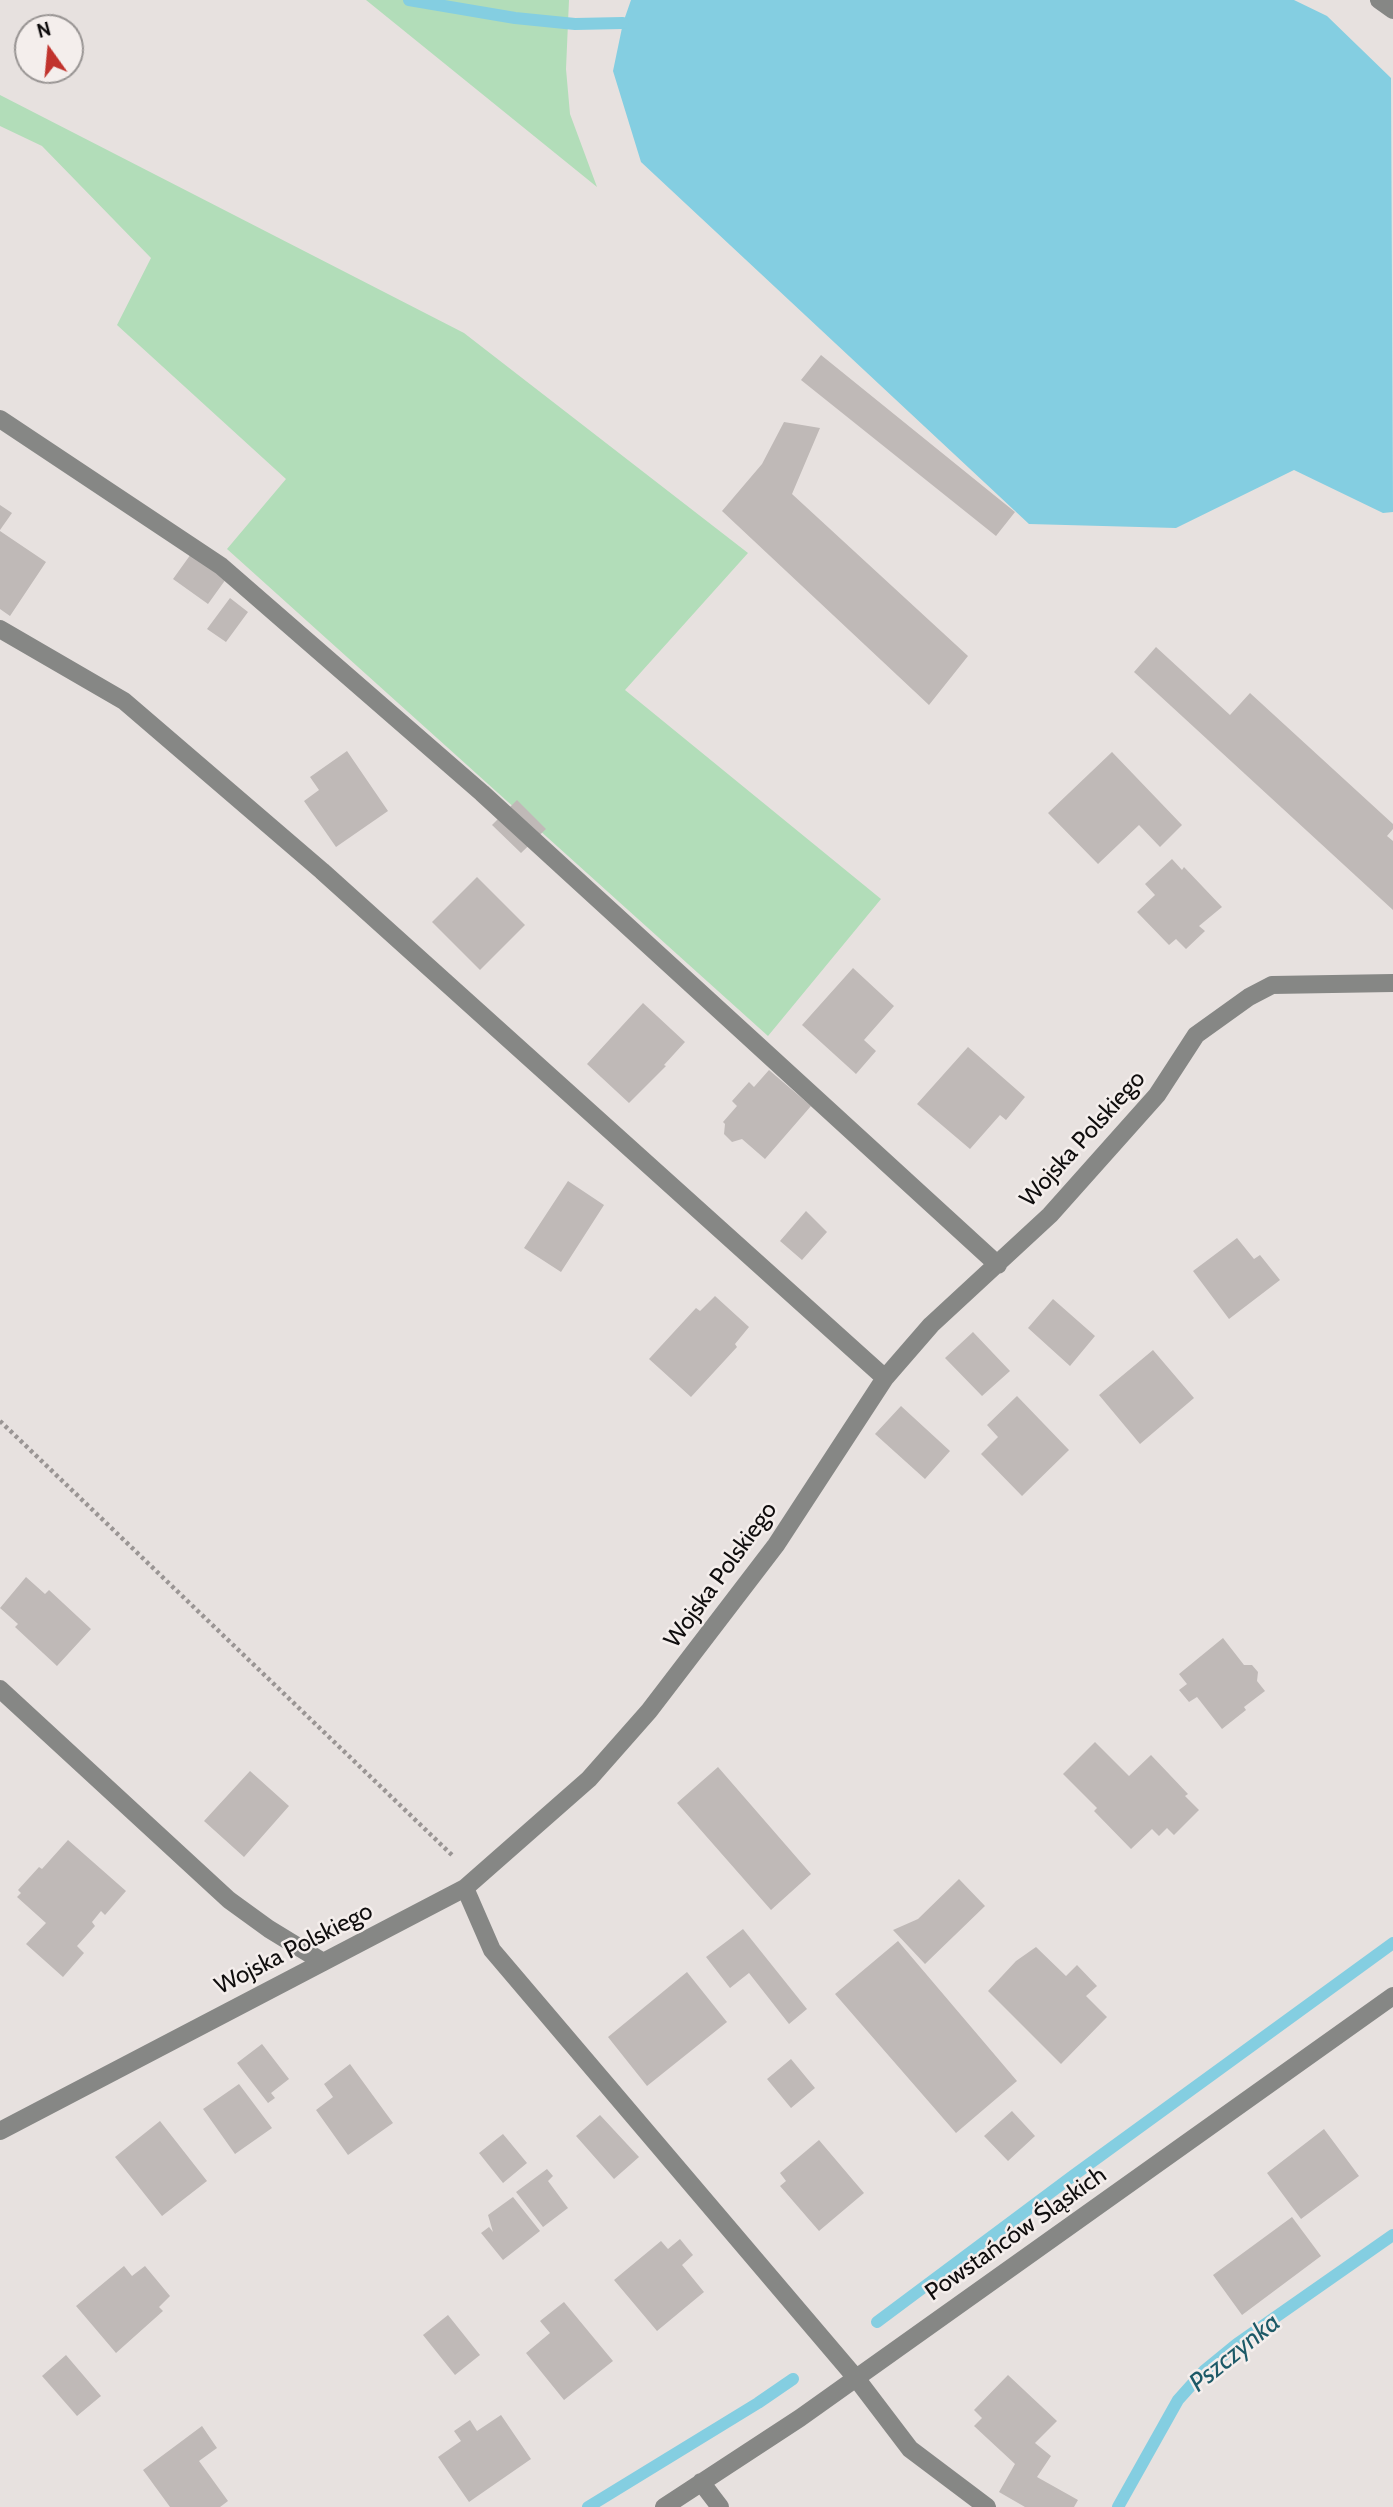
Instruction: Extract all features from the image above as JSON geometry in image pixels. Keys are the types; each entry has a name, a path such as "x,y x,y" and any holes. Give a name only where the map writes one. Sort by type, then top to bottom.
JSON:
{"street":[{"path":"1379,0 1393,10"},
{"path":"0,419 221,566 482,793 998,1265"},
{"path":"0,629 124,701 322,872 885,1378"},
{"name":"Wojska Polskiego","path":"0,2131 465,1888 589,1779 649,1711 776,1545 885,1378 932,1325 1050,1215 1157,1096 1196,1035 1238,1004 1272,985 1393,983"},
{"path":"0,1689 229,1900 269,1929 323,1962"},
{"path":"465,1888 492,1950 856,2378 910,2449 987,2507"},
{"name":"Powstańców Śląskich","path":"664,2507 800,2418 1393,1996"},
{"path":"701,2482 720,2507"}],"path":[{"path":"0,1421 459,1862 465,1888"}],"green space":[{"path":"366,0 569,0 566,69 570,114 597,187"},
{"path":"0,95 464,333 748,553 625,690 881,899 768,1036 227,549 286,479 117,325 151,258 42,146 0,126"}],"water":[{"path":"631,0 1294,0 1327,16 1391,78 1393,512 1383,513 1294,470 1176,528 1029,524 641,162 613,71 623,23"}],"building":[{"path":"821,355 1015,512 996,536 801,380"},
{"path":"784,422 820,428 792,494 968,656 929,705 722,511 762,464"},
{"path":"0,505 12,513 0,530"},
{"path":"0,531 46,562 10,616 0,609"},
{"path":"191,554 226,579 208,604 173,579"},
{"path":"230,598 248,612 226,642 207,629"},
{"path":"1156,647 1230,715 1250,693 1393,824 1393,829 1387,836 1393,841 1393,910 1134,672"},
{"path":"347,751 388,811 336,847 304,801 319,790 310,777"},
{"path":"1112,752 1182,825 1160,847 1139,825 1098,864 1048,813"},
{"path":"517,800 546,829 521,853 492,825"},
{"path":"1172,859 1182,870 1184,867 1222,907 1199,926 1205,931 1186,949 1176,939 1169,945 1137,912 1155,895 1145,884"},
{"path":"477,877 525,925 480,970 432,922"},
{"path":"853,968 894,1006 864,1040 876,1051 856,1074 802,1025"},
{"path":"643,1003 685,1042 664,1065 666,1066 629,1103 587,1064"},
{"path":"968,1047 1025,1097 1006,1120 1000,1115 970,1149 917,1104"},
{"path":"769,1070 811,1106 765,1159 742,1139 732,1142 724,1134 723,1122 737,1106 732,1101 749,1082 754,1087"},
{"path":"568,1181 604,1205 561,1272 524,1248"},
{"path":"806,1211 827,1232 802,1260 780,1241"},
{"path":"1237,1238 1254,1259 1260,1255 1280,1280 1229,1319 1193,1271"},
{"path":"715,1296 749,1327 735,1344 737,1347 691,1397 649,1359 696,1308 700,1311"},
{"path":"1053,1299 1095,1336 1070,1366 1028,1328"},
{"path":"973,1332 1010,1371 982,1396 945,1358"},
{"path":"1153,1350 1194,1398 1140,1444 1099,1395"},
{"path":"1017,1396 1069,1450 1022,1496 981,1454 998,1437 987,1425"},
{"path":"901,1406 950,1451 925,1479 875,1434"},
{"path":"26,1577 45,1594 49,1590 91,1629 57,1666 15,1627 18,1624 0,1608"},
{"path":"1223,1638 1244,1665 1252,1665 1258,1672 1257,1681 1265,1691 1222,1729 1197,1697 1189,1702 1179,1690 1187,1684 1179,1674"},
{"path":"1095,1742 1129,1776 1151,1755 1188,1794 1185,1796 1199,1810 1174,1835 1167,1828 1159,1836 1152,1829 1131,1849 1094,1811 1097,1808 1063,1774"},
{"path":"718,1767 811,1874 771,1910 677,1803"},
{"path":"250,1771 289,1806 244,1857 204,1821"},
{"path":"68,1840 126,1891 105,1915 101,1911 92,1922 95,1926 77,1946 84,1953 63,1977 26,1944 46,1923 17,1897 21,1893 18,1890 39,1867 42,1869"},
{"path":"959,1879 985,1906 925,1964 893,1930 918,1919"},
{"path":"743,1929 807,2009 789,2024 749,1973 730,1988 706,1957"},
{"path":"898,1941 1017,2081 956,2133 835,1994"},
{"path":"1036,1947 1066,1976 1077,1965 1097,1986 1086,1996 1107,2017 1061,2064 988,1991 1016,1961"},
{"path":"687,1972 727,2022 647,2086 608,2037"},
{"path":"262,2044 289,2079 271,2093 275,2098 268,2103 237,2063"},
{"path":"791,2059 815,2088 791,2108 767,2079"},
{"path":"350,2064 393,2123 348,2155 316,2110 333,2097 324,2084"},
{"path":"239,2084 272,2128 235,2154 203,2109"},
{"path":"1012,2111 1035,2136 1008,2161 984,2136"},
{"path":"600,2115 639,2157 614,2179 576,2136"},
{"path":"160,2121 207,2181 162,2216 115,2157"},
{"path":"1324,2129 1359,2176 1301,2219 1267,2173"},
{"path":"503,2134 527,2163 503,2183 479,2153"},
{"path":"819,2140 864,2193 819,2231 780,2186 786,2181 780,2173"},
{"path":"547,2169 553,2176 548,2181 568,2208 543,2227 516,2192"},
{"path":"513,2197 540,2231 503,2260 481,2233 489,2227 493,2232 488,2215"},
{"path":"1292,2217 1321,2256 1242,2315 1213,2275"},
{"path":"680,2239 693,2255 682,2265 704,2292 657,2331 614,2280 661,2241 668,2249"},
{"path":"124,2266 132,2276 145,2266 170,2296 159,2307 163,2311 116,2353 76,2306"},
{"path":"564,2302 613,2361 564,2400 526,2353 550,2333 540,2321"},
{"path":"448,2315 480,2355 455,2375 423,2335"},
{"path":"66,2355 101,2396 77,2416 42,2376"},
{"path":"1008,2375 1057,2421 1035,2443 1051,2456 1037,2477 1078,2500 1074,2507 1025,2507 999,2492 1015,2464 974,2426 982,2418 974,2410"},
{"path":"501,2415 531,2459 469,2502 438,2457 461,2441 454,2431 470,2420 477,2431"},
{"path":"202,2426 217,2448 199,2461 228,2501 220,2507 170,2507 143,2470"}],"waterway":[{"path":"409,0 515,18 575,24 623,23"},
{"path":"877,2322 1393,1943"},
{"name":"Pszczynka","path":"1118,2507 1178,2400 1204,2371 1237,2344 1393,2235"},
{"path":"588,2507 793,2379"}]}
